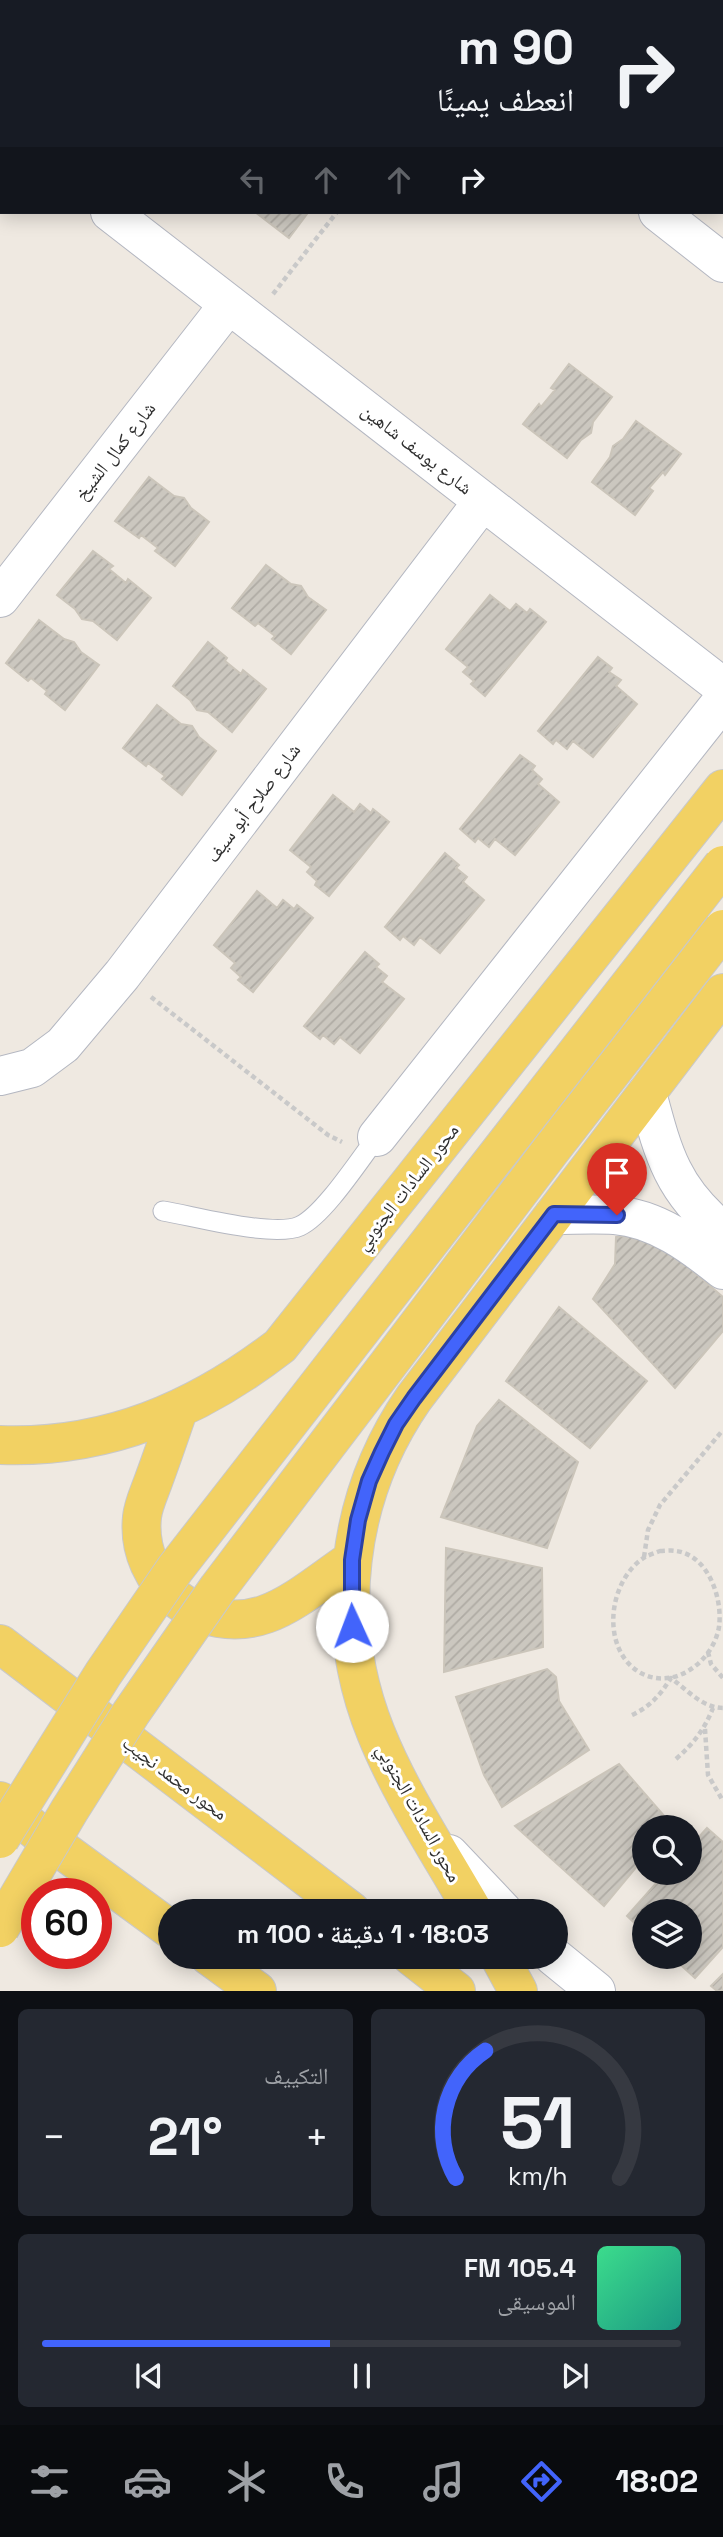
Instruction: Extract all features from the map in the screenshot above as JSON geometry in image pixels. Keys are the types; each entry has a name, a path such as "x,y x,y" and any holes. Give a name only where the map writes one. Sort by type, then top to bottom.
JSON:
{"main road":[{"name":"محور السادات الجنوبي","path":"0,1445 62,1443 141,1425 178,1411 248,1371 280,1346 723,789"},
{"path":"0,1839 103,1674 175,1569 723,865"},
{"path":"0,1928 117,1735 218,1588 723,929"},
{"name":"محور السادات الجنوبي","path":"466,1899 394,1772 376,1732 363,1690 353,1636 351,1604 352,1560 363,1500 396,1424 723,993"},
{"path":"178,1411 142,1514 141,1533 152,1571 163,1587 177,1600 193,1611 211,1617 250,1619 285,1605 352,1560"},
{"name":"محور محمد نجيب","path":"0,1644 335,1899"},
{"path":"0,1801 158,1920"},
{"path":"227,1969 257,1991"},
{"path":"428,1969 456,1991"},
{"path":"506,1969 519,1991"}],"street":[{"name":"شارع يوسف شاهين","path":"113,214 723,687"},
{"path":"661,214 723,263"},
{"name":"شارع كمال الشيخ","path":"0,598 241,313"},
{"name":"شارع صلاح أبو سيف","path":"0,1076 32,1068 63,1045 122,975 483,501"},
{"path":"377,1136 723,700"},
{"path":"646,1093 663,1155 683,1191 710,1221 723,1231"},
{"path":"554,1214 617,1215 656,1226 692,1245 723,1270"},
{"path":"422,1821 465,1873 491,1899"},
{"path":"568,1969 596,1991"}],"lane":[{"path":"163,1211 277,1231 301,1226 323,1207 377,1136"}],"path":[{"path":"241,313 335,214"},
{"path":"122,975 328,1135 342,1142 360,1145 377,1136"},
{"path":"644,1558 648,1530 660,1505 723,1430"},
{"path":"660,1551 677,1551 693,1557 705,1569 716,1588 721,1628 699,1664 686,1673 671,1678 656,1678 634,1669 618,1651 613,1637 613,1614 619,1590 644,1558 660,1551"},
{"path":"708,1651 711,1664 723,1678"},
{"path":"671,1678 713,1708 723,1708"},
{"path":"632,1716 657,1699 671,1678"},
{"path":"676,1759 705,1729 713,1708"},
{"path":"705,1729 708,1775 723,1801"}],"building":[{"path":"258,214 307,214 289,238"},
{"path":"569,364 612,397 593,422 591,433 581,440 567,458 523,424 555,390 551,388"},
{"path":"636,421 681,454 665,475 663,472 649,488 653,491 635,515 592,482 610,457 613,446 623,439"},
{"path":"149,477 174,496 184,498 191,508 209,522 175,566 155,551 158,548 141,535 139,538 115,521"},
{"path":"93,551 113,566 109,569 126,583 128,579 151,598 117,640 93,621 82,619 75,609 57,595"},
{"path":"266,565 291,584 301,586 308,597 326,610 291,654 272,639 275,636 258,623 255,626 232,608"},
{"path":"490,595 510,611 516,604 527,613 530,609 546,622 485,696 471,684 474,681 463,672 468,667 446,649"},
{"path":"39,620 64,639 74,642 81,652 99,665 65,710 31,678 28,681 6,663"},
{"path":"208,642 241,674 243,670 266,689 232,732 208,712 197,710 190,700 173,686"},
{"path":"598,657 612,668 609,672 621,680 616,686 637,704 593,757 573,741 567,749 556,740 553,744 538,731"},
{"path":"157,705 181,724 192,726 199,737 216,751 182,795 162,779 165,776 148,763 146,766 123,748"},
{"path":"520,755 535,766 532,770 542,779 538,784 559,802 515,855 495,839 489,847 478,838 475,842 460,829"},
{"path":"333,795 354,812 360,804 371,813 373,809 389,822 329,896 315,885 317,881 307,872 311,867 290,850"},
{"path":"445,853 459,865 456,868 467,877 463,882 484,900 440,953 420,937 414,945 403,936 400,940 385,927"},
{"path":"257,891 277,908 283,900 294,909 297,905 313,918 253,992 238,980 241,977 231,968 235,963 214,945"},
{"path":"365,952 379,964 376,967 387,976 382,982 404,999 360,1053 340,1037 334,1044 323,1035 320,1039 304,1026"},
{"path":"635,1234 659,1242 723,1297 723,1331 675,1388 593,1299 615,1264 616,1237"},
{"path":"559,1307 647,1381 590,1448 506,1381"},
{"path":"499,1400 578,1462 547,1548 441,1517 477,1426"},
{"path":"446,1548 542,1568 543,1647 444,1672"},
{"path":"547,1669 556,1677 559,1701 589,1750 502,1807 484,1775 456,1697"},
{"path":"619,1764 663,1815 632,1815 632,1872 604,1906 515,1826"},
{"path":"707,1828 723,1842 723,1947 695,1978 685,1969 702,1969 702,1899 642,1899 654,1885 702,1885 702,1834"},
{"path":"723,1974 723,1991 717,1991 711,1986"}],"route":[{"path":"352,1626 352,1560 358,1520 369,1481 396,1424 554,1214 617,1215"}]}
